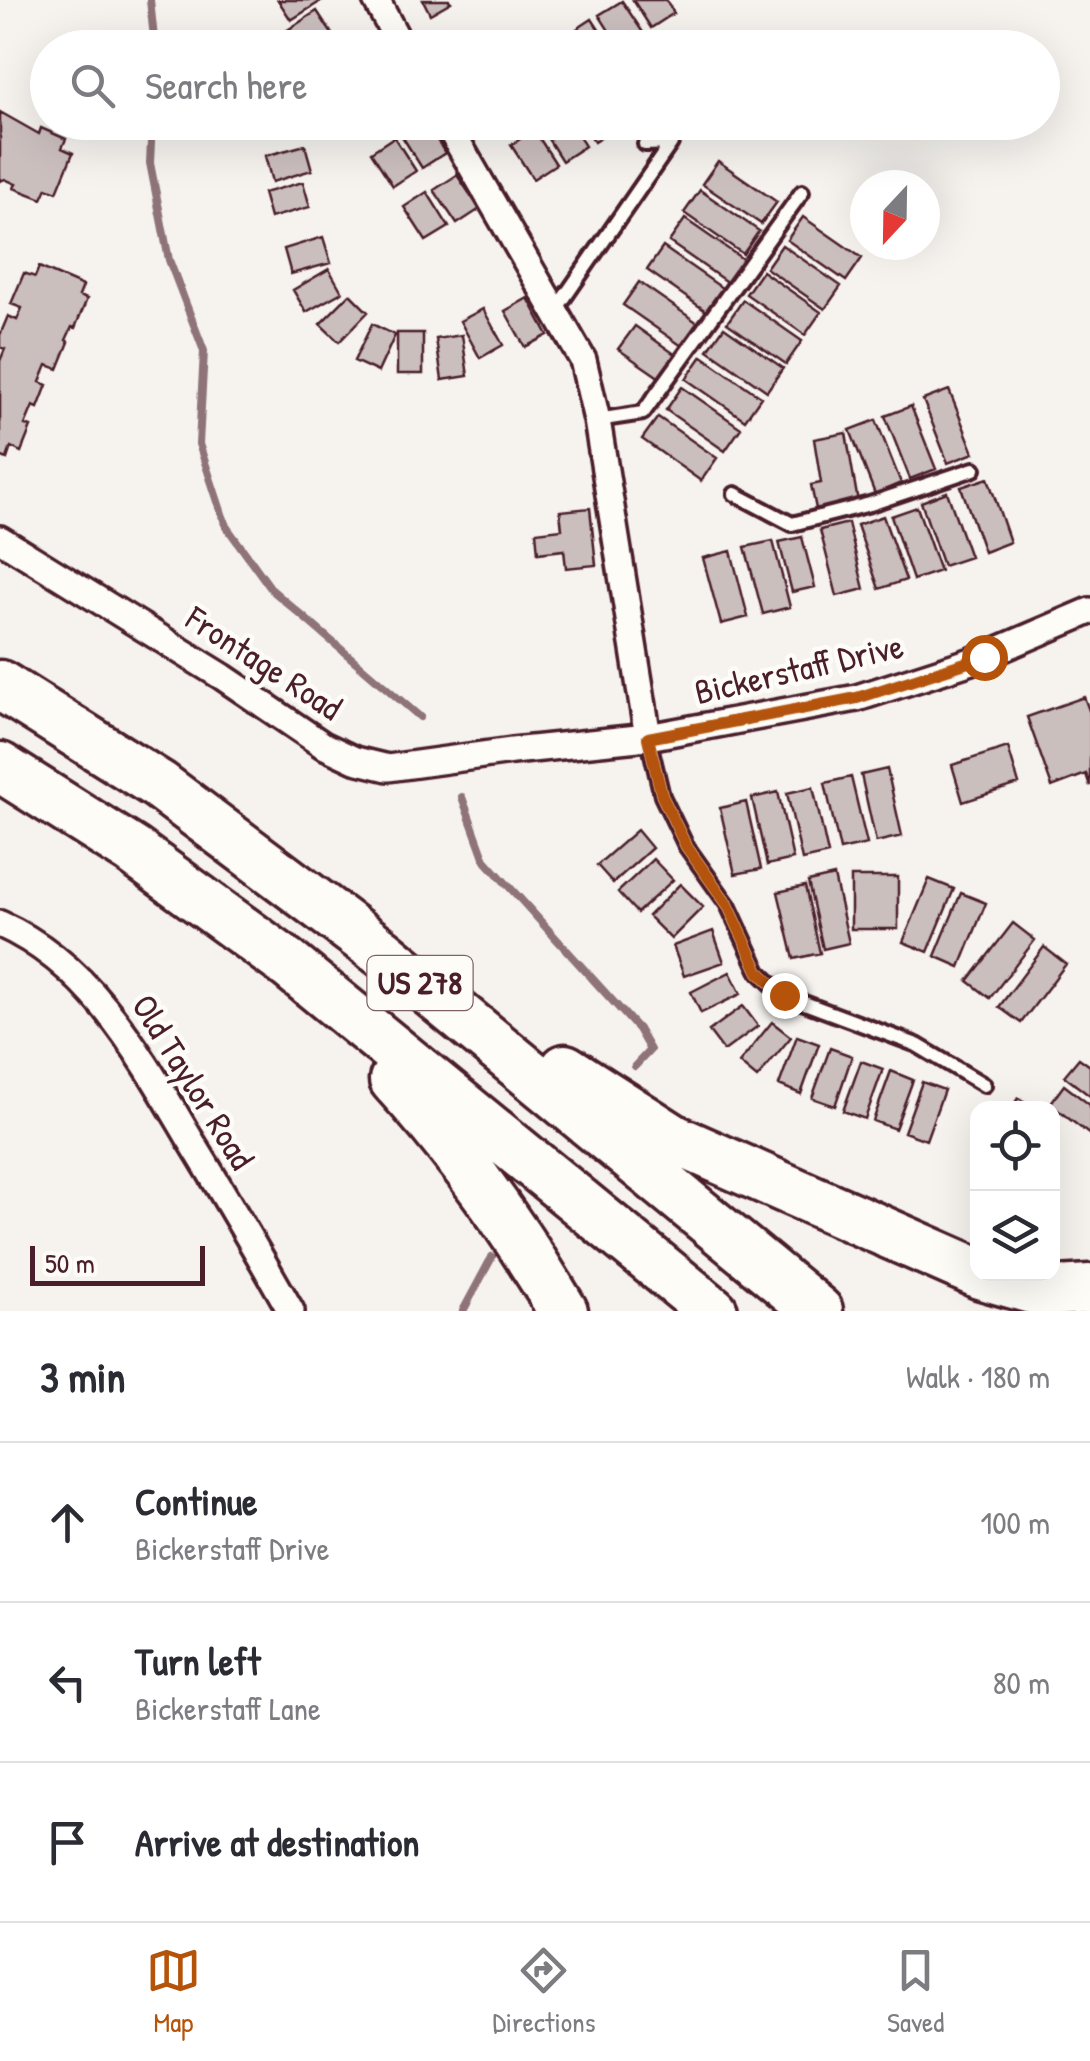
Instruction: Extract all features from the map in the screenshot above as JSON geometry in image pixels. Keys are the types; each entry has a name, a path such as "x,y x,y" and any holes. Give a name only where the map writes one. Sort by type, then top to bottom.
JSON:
{"highway":[{"name":"US 278","path":"0,685 159,785 383,953 818,1311"},
{"name":"US 278","path":"0,767 133,851 287,963 713,1311"},
{"path":"383,953 674,1139 970,1269"},
{"path":"287,963 434,1125 517,1234 563,1311"},
{"path":"1005,1281 1042,1292 1090,1289"}],"street":[{"path":"376,0 392,30"},
{"path":"456,140 583,360 597,420 648,738"},
{"name":"Frontage Road","path":"0,538 223,677 323,745 355,760 388,768 512,751"},
{"name":"Bickerstaff Drive","path":"512,751 648,738 857,698 976,660 1090,612"},
{"name":"Old Taylor Road","path":"2,928 44,950 89,988 134,1046 291,1311"}],"lane":[{"path":"555,311 671,144 645,144"},
{"path":"597,420 643,413 802,192"},
{"path":"735,494 792,524 870,504 974,469"},
{"path":"648,738 662,796 686,846 728,905 759,972 784,995 917,1045 984,1085"}],"building":[{"path":"278,0 323,0 291,20"},
{"path":"423,0 449,0 451,2 430,14"},
{"path":"633,0 666,0 674,13 651,28"},
{"path":"622,1 641,30 609,30 599,15"},
{"path":"317,11 329,30 288,30"},
{"path":"592,19 599,30 575,30"},
{"path":"0,112 30,129 30,140 66,140 62,148 73,153 57,192 47,188 42,199 14,188 16,184 5,179 0,181"},
{"path":"396,140 416,171 393,186 371,152"},
{"path":"404,140 437,140 445,153 422,168"},
{"path":"519,140 540,140 556,164 533,179 511,145"},
{"path":"549,140 581,140 585,146 562,161"},
{"path":"305,145 312,170 272,182 265,156"},
{"path":"718,161 777,202 761,224 702,184"},
{"path":"457,175 480,209 457,224 434,190"},
{"path":"303,182 310,207 270,218 263,193"},
{"path":"700,190 759,231 743,254 684,213"},
{"path":"427,192 449,227 426,241 404,207"},
{"path":"803,217 850,250 850,260 861,260 846,281 787,240"},
{"path":"685,219 744,260 728,283 669,242"},
{"path":"323,237 331,263 291,274 284,249"},
{"path":"782,245 841,286 825,309 766,268"},
{"path":"663,247 722,288 706,311 647,270"},
{"path":"39,267 83,286 79,296 87,299 66,340 69,342 58,369 47,365 40,382 47,385 38,408 33,406 25,425 31,427 21,452 11,447 7,459 0,456 0,361 5,349 0,347 0,335 8,316 17,320 22,308 11,304 24,273 35,277"},
{"path":"329,269 342,292 306,312 293,290"},
{"path":"762,271 821,312 805,335 746,294"},
{"path":"639,282 698,323 682,346 623,305"},
{"path":"350,294 368,312 339,342 320,324"},
{"path":"528,298 548,335 525,347 505,311"},
{"path":"743,300 802,341 786,364 727,323"},
{"path":"483,309 503,345 480,358 460,321"},
{"path":"372,324 395,335 378,372 354,361"},
{"path":"635,326 676,355 660,378 618,349"},
{"path":"724,327 783,368 767,391 708,350"},
{"path":"397,333 423,333 423,374 397,374"},
{"path":"462,335 468,376 442,380 436,339"},
{"path":"702,356 761,397 745,420 686,379"},
{"path":"682,387 741,428 725,451 666,410"},
{"path":"949,390 974,453 948,463 923,400"},
{"path":"911,406 936,469 910,479 885,416"},
{"path":"658,417 717,458 701,481 642,439"},
{"path":"876,420 901,483 875,494 850,430"},
{"path":"846,433 858,502 816,509 811,485 821,483 814,439"},
{"path":"988,478 1010,542 984,552 961,487"},
{"path":"947,492 970,557 943,566 921,502"},
{"path":"917,507 940,571 913,580 891,516"},
{"path":"590,508 596,565 566,568 564,550 538,553 536,532 562,529 560,511"},
{"path":"883,516 906,580 879,589 857,525"},
{"path":"848,523 864,589 837,596 820,530"},
{"path":"802,537 815,587 792,592 779,542"},
{"path":"773,541 790,607 763,614 745,547"},
{"path":"731,551 748,617 721,624 703,558"},
{"path":"1084,697 1090,713 1090,786 1086,774 1052,787 1027,717"},
{"path":"1008,747 1019,784 963,802 952,765"},
{"path":"887,769 902,836 876,842 861,775"},
{"path":"851,777 867,844 840,850 825,783"},
{"path":"813,787 828,854 802,860 787,793"},
{"path":"778,792 793,859 767,865 752,798"},
{"path":"746,802 761,869 735,874 720,808"},
{"path":"637,830 652,848 613,883 597,865"},
{"path":"653,859 673,880 637,913 618,892"},
{"path":"834,876 849,943 823,949 808,882"},
{"path":"851,877 898,877 898,929 851,929"},
{"path":"929,879 954,889 928,952 903,942"},
{"path":"680,884 703,907 671,939 648,916"},
{"path":"805,886 820,953 794,959 778,892"},
{"path":"961,893 986,903 960,967 935,956"},
{"path":"1013,923 1035,940 990,998 968,981"},
{"path":"713,931 724,962 684,976 673,946"},
{"path":"1044,947 1066,964 1021,1023 999,1007"},
{"path":"730,972 741,994 701,1013 691,992"},
{"path":"743,1006 758,1026 724,1051 709,1031"},
{"path":"772,1022 791,1037 757,1078 739,1063"},
{"path":"797,1036 819,1044 801,1094 779,1085"},
{"path":"830,1048 852,1056 835,1106 812,1098"},
{"path":"1079,1058 1090,1066 1090,1096 1064,1076"},
{"path":"861,1061 883,1069 865,1119 843,1111"},
{"path":"891,1071 913,1080 895,1129 873,1121"},
{"path":"922,1082 944,1090 926,1140 904,1132"},
{"path":"1064,1085 1090,1105 1090,1135 1060,1112 1060,1101 1052,1101"}],"waterway":[{"path":"150,0 153,30"},
{"path":"151,140 150,163 169,260 204,351 199,444 226,526 272,590 420,717"},
{"path":"462,797 485,860 638,1029 650,1050 635,1066"},
{"path":"463,1311 492,1257"}],"route":[{"path":"784,995 759,972 728,905 686,846 662,796 648,738 857,698 984,657"}]}
